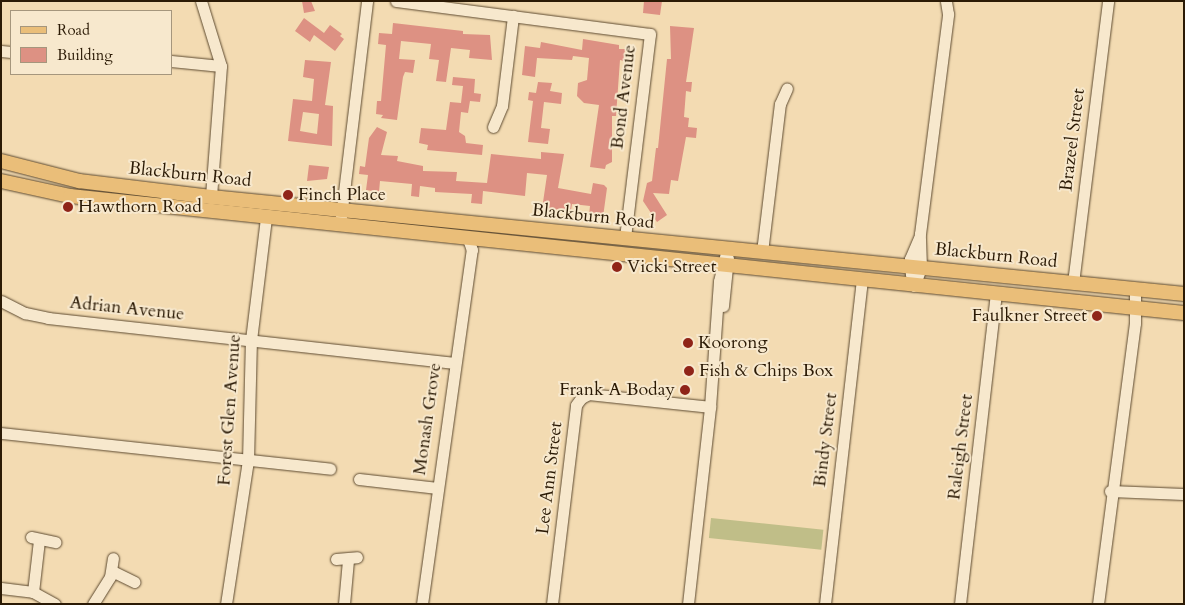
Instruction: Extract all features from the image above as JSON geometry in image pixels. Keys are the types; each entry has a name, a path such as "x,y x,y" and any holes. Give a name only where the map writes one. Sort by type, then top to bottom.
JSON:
{"main road":[{"name":"Blackburn Road","path":"1,161 79,181 211,197 1184,294"},
{"name":"Blackburn Road","path":"1,181 57,195 724,267 1184,313"}],"street":[{"path":"201,1 222,66 211,197"},
{"path":"340,225 366,1"},
{"name":"Bond Avenue","path":"396,1 650,34 625,238"},
{"path":"946,1 948,14"},
{"path":"914,286 948,14 952,1"},
{"name":"Brazeel Street","path":"1073,283 1108,1"},
{"path":"493,127 502,106 513,16"},
{"path":"172,60 222,66"},
{"path":"762,252 780,104 787,88"},
{"name":"Forest Glen Avenue","path":"226,604 248,461 251,340 266,218"},
{"name":"Monash Grove","path":"422,604 453,363 472,250 468,239"},
{"path":"688,604 727,249"},
{"name":"Bindy Street","path":"825,604 862,281"},
{"path":"1098,604 1135,289"},
{"name":"Raleigh Street","path":"960,604 996,294"},
{"name":"Adrian Avenue","path":"1,301 42,317 453,363"},
{"name":"Lee Ann Street","path":"552,604 576,405 581,398 589,394 710,407"},
{"path":"1,433 330,469"},
{"path":"359,478 437,488"},
{"path":"1110,492 1184,494"},
{"path":"33,592 35,538 55,542"},
{"path":"93,604 100,598 112,571 113,558"},
{"path":"344,604 347,559"},
{"path":"112,571 135,582"},
{"path":"1,588 33,592 55,604"}],"shaded area":[{"path":"711,518 823,530 821,550 709,538"}],"building":[{"path":"302,1 311,1 315,11 304,13"},
{"path":"644,1 662,1 660,15 643,13"},
{"path":"304,18 324,33 330,25 342,34 340,36 344,39 335,51 314,35 310,42 295,31"},
{"path":"393,23 463,31 463,34 490,35 492,60 469,58 470,50 451,48 446,82 436,81 439,60 429,59 431,44 401,41 399,59 415,60 413,73 405,72 403,77 397,120 381,118 383,115 376,114 377,101 381,101 386,45 378,44 379,33 392,34"},
{"path":"670,26 694,28 686,82 692,82 691,92 686,91 684,117 689,118 688,127 697,128 696,138 686,137 678,181 671,180 669,194 653,193 667,215 657,222 643,201 647,183 652,181 656,148 658,148 667,59 671,59"},
{"path":"583,39 619,45 619,49 625,49 624,61 620,60 616,116 612,116 612,162 606,165 605,169 590,167 599,105 584,103 577,96 578,83 587,80 589,58 573,56 572,60 537,58 535,77 522,75 525,46 540,48 541,42 582,50"},
{"path":"305,60 331,62 325,105 333,106 332,146 288,141 293,99 312,101 314,79 303,77","holes":["303,112 319,114 317,134 300,131"]},
{"path":"453,77 475,79 474,93 481,94 480,102 470,101 468,113 461,112 459,132 465,136 466,143 483,145 482,155 427,150 428,145 419,143 421,128 446,130 450,102 461,103 463,86 452,85"},
{"path":"538,82 552,83 550,91 562,93 561,104 544,102 541,128 550,129 548,144 528,142 533,101 528,100 529,92 536,93"},
{"path":"377,127 387,132 381,155 398,156 397,161 423,166 423,171 457,172 456,181 487,183 491,154 541,159 541,152 564,154 558,188 591,194 593,183 604,185 607,188 603,217 589,215 590,206 572,204 571,210 542,209 547,175 527,173 525,196 483,191 482,204 471,203 472,194 435,192 435,188 420,186 419,197 411,196 412,184 380,181 379,192 366,190 368,175 359,174 360,166 365,167 369,138"},
{"path":"309,165 329,167 327,179 307,181"}],"place":[{"name":"Finch Place","path":"288,195"},
{"name":"Hawthorn Road","path":"68,207"},
{"name":"Vicki Street","path":"617,267"},
{"name":"Faulkner Street","path":"1097,316"},
{"name":"Koorong","path":"688,343"},
{"name":"Fish & Chips Box","path":"689,371"},
{"name":"Frank A Boday","path":"685,390"}]}
